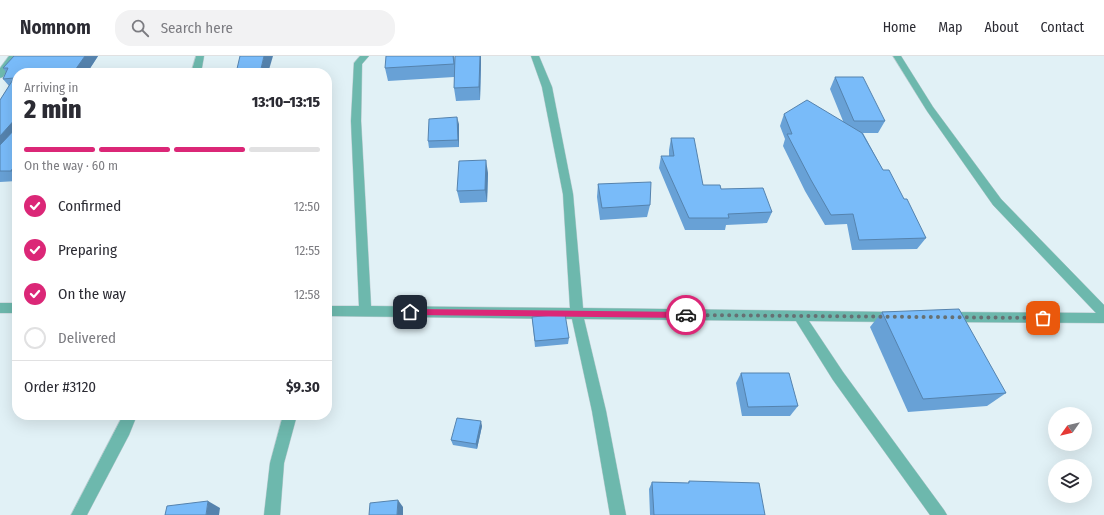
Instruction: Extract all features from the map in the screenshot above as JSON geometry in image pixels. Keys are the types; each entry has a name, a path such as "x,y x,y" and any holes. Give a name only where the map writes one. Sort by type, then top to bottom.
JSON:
{"street":[{"path":"0,74 13,56"},
{"path":"197,68 200,56"},
{"path":"365,56 358,63 356,121 365,312"},
{"path":"535,56 547,87 568,194 577,314 599,411 618,515"},
{"path":"897,56 930,109 997,202 1104,313"},
{"path":"0,308 12,308"},
{"path":"332,311 908,317"},
{"path":"799,316 838,376 939,515"},
{"path":"940,317 1104,318"},
{"path":"79,515 128,420"},
{"path":"272,515 277,463 289,420"}],"building":[{"path":"14,56 85,56 77,68 12,68 12,78 3,79 8,68 3,68"},
{"path":"240,56 264,56 261,68 237,68"},
{"path":"386,56 453,56 454,64 385,68"},
{"path":"455,56 480,56 479,87 454,88"},
{"path":"835,77 863,77 885,121 854,121"},
{"path":"12,81 12,123 0,136 0,100"},
{"path":"807,100 862,133 883,170 889,170 904,199 907,199 926,238 859,240 853,214 831,215 787,134 792,134 784,114"},
{"path":"457,117 458,140 428,141 429,119"},
{"path":"12,132 11,171 0,171 0,145"},
{"path":"671,138 694,138 703,185 720,185 721,189 763,188 772,212 728,214 729,218 689,218 661,156 674,156"},
{"path":"486,160 485,190 457,191 459,161"},
{"path":"651,182 650,205 602,208 598,184"},
{"path":"959,309 1006,393 923,399 882,312"},
{"path":"565,314 569,338 535,341 532,317"},
{"path":"741,373 789,373 798,406 748,407"},
{"path":"457,418 481,421 476,444 451,440"},
{"path":"689,481 759,483 765,515 654,515 652,482 689,483"},
{"path":"398,500 397,515 369,515 370,503"},
{"path":"208,501 206,515 165,515 167,506"}],"way so far":[{"path":"686,315 1043,318"}],"route":[{"path":"410,312 686,315"}]}
